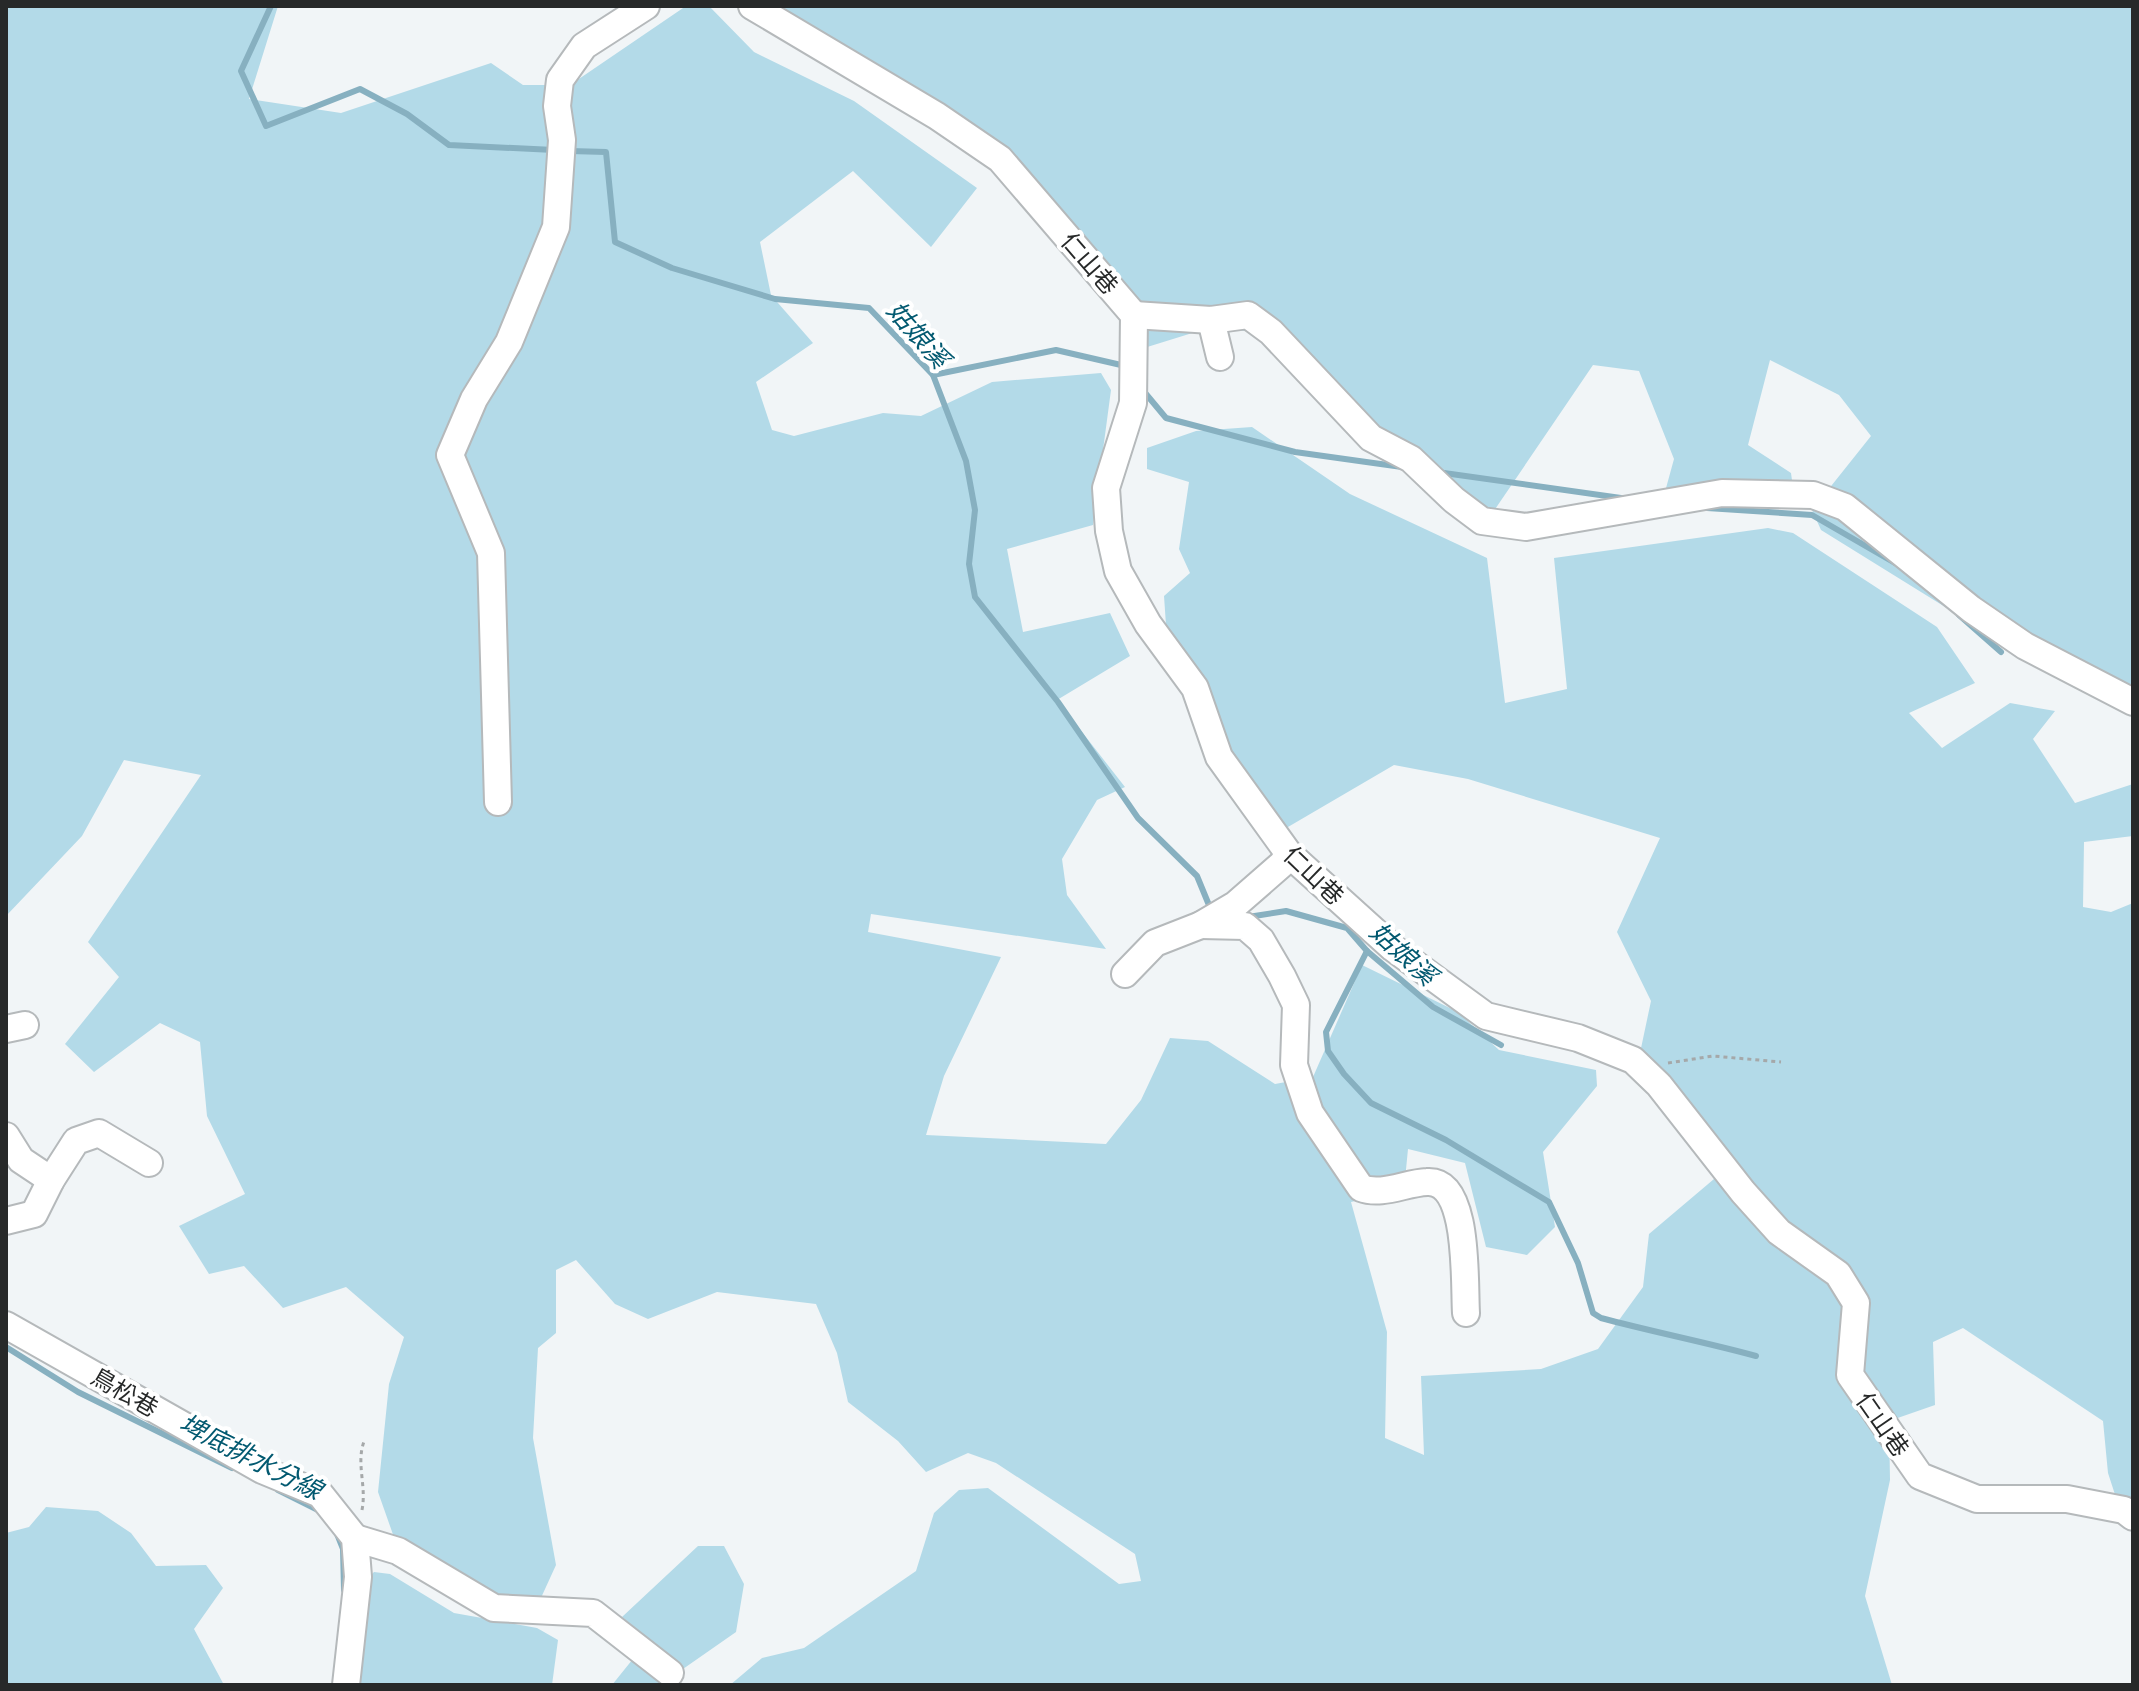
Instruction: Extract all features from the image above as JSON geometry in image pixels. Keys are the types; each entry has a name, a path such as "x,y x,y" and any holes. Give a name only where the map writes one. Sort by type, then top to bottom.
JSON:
{"lane":[{"name":"仁山巷","path":"752,6 937,116 1000,159 1134,315 1133,403 1106,488 1109,531 1118,571 1148,624 1195,688 1219,757 1289,854 1393,948 1486,1016 1578,1038 1633,1060 1641,1067 1779,1232 1838,1274 1856,1303 1850,1375 1920,1476 1977,1499 2067,1499 2124,1510 2133,1517"},
{"path":"498,802 491,553 450,455 474,399 509,342 556,227 562,152 557,106 560,80 584,46 641,7"},
{"path":"1134,315 1211,320 1248,315 1271,332 1371,438 1411,459 1454,500 1482,521 1526,527 1722,493 1813,495 1845,507 1971,609 2025,646 2133,702"},
{"path":"1211,320 1220,357"},
{"path":"1125,974 1155,943 1201,925 1235,905 1282,864 1289,854"},
{"path":"1201,925 1245,926 1261,940 1296,1005 1294,1065 1310,1113 1361,1188 1372,1192 1429,1181 1440,1183 1449,1191 1461,1218 1466,1313"},
{"path":"6,1221 34,1214 76,1141 99,1133 149,1163"},
{"path":"6,1136 21,1160 51,1180"},
{"name":"鳥松巷","path":"6,1325 262,1470 320,1494 355,1538"},
{"path":"346,1685 358,1577 355,1538 398,1551 494,1608 593,1613 670,1673"}],"path":[{"path":"1641,1067 1713,1056 1781,1062"},
{"path":"355,1538 365,1495 359,1453 365,1439"}],"shaded area":[{"path":"6,6 278,6 249,99 341,113 491,63 523,85 570,85 686,6 709,6 754,52 854,101 977,188 931,247 853,171 760,242 771,295 813,343 756,382 772,430 794,436 883,413 921,416 992,382 1101,373 1111,390 1093,525 1007,549 1023,632 1110,613 1130,656 1057,700 1125,787 1097,800 1062,859 1067,895 1106,949 871,914 868,932 1001,957 944,1076 926,1135 1106,1144 1141,1100 1170,1038 1208,1041 1275,1084 1313,1077 1362,965 1458,1012 1499,1050 1596,1070 1597,1086 1543,1152 1555,1227 1527,1255 1486,1247 1465,1163 1408,1149 1404,1190 1351,1202 1387,1332 1385,1438 1424,1455 1421,1376 1541,1369 1598,1349 1643,1287 1649,1234 1727,1168 1640,1053 1651,1001 1617,932 1660,838 1468,779 1394,765 1276,834 1168,654 1164,596 1190,573 1179,549 1189,482 1147,469 1147,448 1196,431 1252,427 1350,494 1487,558 1505,703 1567,689 1554,558 1768,528 1793,533 1937,627 1975,683 1909,713 1942,748 2010,703 2055,711 2033,739 2075,803 2133,784 2133,836 2084,842 2083,907 2111,912 2133,903 2133,1520 2121,1513 2108,1473 2103,1421 1963,1328 1933,1342 1935,1405 1889,1421 1890,1480 1865,1596 1892,1685 730,1685 762,1658 804,1648 916,1571 934,1513 959,1490 988,1488 1119,1584 1141,1581 1135,1554 996,1463 968,1453 926,1472 898,1441 848,1402 837,1353 816,1304 717,1292 648,1319 615,1304 576,1260 556,1270 556,1333 538,1348 533,1438 556,1565 540,1600 506,1607 402,1560 378,1492 389,1384 404,1337 346,1287 283,1308 244,1266 209,1274 179,1226 245,1194 207,1116 200,1042 160,1023 94,1072 65,1044 119,977 88,942 201,775 124,760 82,836 6,916"},
{"path":"762,6 2133,6 2133,716 2099,690 1950,610 1821,530 1812,510 1871,436 1839,395 1770,360 1748,445 1791,473 1794,495 1660,510 1674,459 1639,371 1593,365 1485,524 1256,331 1202,330 1144,348 1131,315 952,127"},
{"path":"46,1507 98,1511 131,1533 156,1566 206,1565 223,1588 194,1629 224,1685 6,1685 6,1533 29,1527"},
{"path":"698,1546 724,1546 744,1584 736,1632 660,1685 612,1685 649,1639 622,1617"},
{"path":"374,1572 390,1574 454,1613 537,1628 558,1640 552,1685 354,1685 367,1579"}],"waterway":[{"name":"姑娘溪","path":"271,6 241,71 266,126 360,89 407,114 449,145 554,150"},
{"name":"姑娘溪","path":"570,151 606,152 615,242 672,268 775,299 869,308 933,375 966,461 975,510 969,564 975,597 1058,702 1138,818 1197,876 1211,910"},
{"path":"933,375 1056,350 1121,365 1126,370"},
{"path":"1141,388 1166,418 1295,452 1402,467"},
{"path":"1437,472 1628,499"},
{"path":"1707,508 1812,515 1895,563"},
{"path":"1959,615 2001,652"},
{"name":"姑娘溪","path":"1248,917 1286,911 1347,928 1367,951 1433,1007 1501,1045"},
{"path":"1367,951 1326,1032 1328,1051 1371,1103 1446,1140 1549,1202 1578,1263 1593,1313 1601,1318 1756,1356"},
{"name":"埤底排水分線","path":"6,1347 78,1392 232,1468"},
{"name":"埤底排水分線","path":"278,1490 322,1512"},
{"name":"埤底排水分線","path":"337,1534 343,1549 344,1590"}]}
